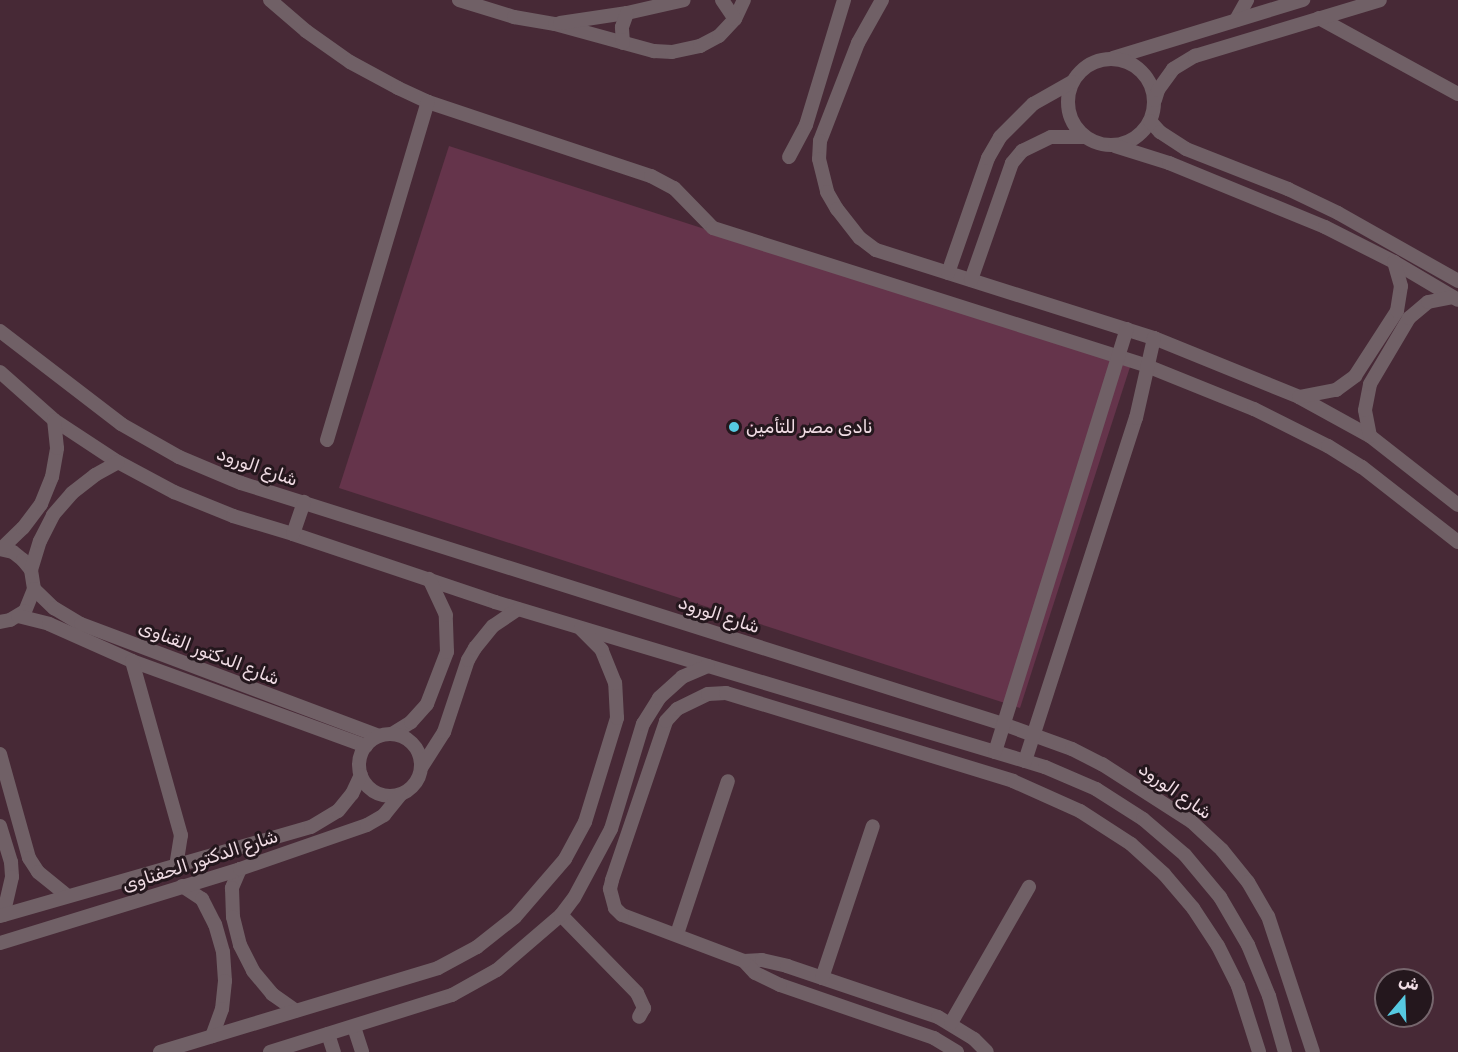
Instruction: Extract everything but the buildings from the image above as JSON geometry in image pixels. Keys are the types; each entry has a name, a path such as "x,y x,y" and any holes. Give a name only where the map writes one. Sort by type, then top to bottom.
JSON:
{"street":[{"path":"270,0 306,31 350,62 428,102 651,176 674,188 704,222 724,232 1147,366 1254,409 1328,446 1390,486 1458,542"},
{"path":"459,0 514,17 555,24 654,51 672,52 691,48 719,36 735,19 744,0"},
{"path":"555,24 627,14 684,0"},
{"path":"722,0 735,19"},
{"path":"789,157 806,125 844,0"},
{"path":"882,0 858,43 820,141 822,174 837,209 860,238 876,250 1154,338 1299,397 1370,436 1458,505"},
{"path":"1236,20 1247,0"},
{"path":"948,273 988,158 1000,137 1032,104 1072,82 1085,67 1303,0"},
{"path":"1115,146 1136,138 1150,121 1164,78 1183,61 1380,0"},
{"path":"623,43 622,27 627,14"},
{"path":"1319,18 1458,94"},
{"path":"1111,58 1133,64 1142,72 1153,91 1155,102"},
{"path":"1072,82 1067,102 1068,112 1077,130 1094,143 1115,146 1169,163 1272,203 1394,262 1455,299"},
{"path":"327,441 428,102"},
{"path":"1150,121 1166,137 1186,149 1288,189 1328,208 1380,235 1458,281"},
{"path":"971,280 1012,163 1022,151 1051,137 1085,137"},
{"path":"1299,397 1336,390 1355,376 1397,311 1401,286 1394,262"},
{"path":"1370,436 1365,410 1370,384 1403,327 1418,308 1428,302 1455,299"},
{"path":"995,752 1127,329"},
{"name":"شارع الورود","path":"0,331 121,424 179,457 240,483 1003,724 1072,749 1131,781 1192,822 1222,850 1248,882 1268,916 1312,1052"},
{"path":"1025,761 1136,418 1154,338"},
{"path":"0,372 54,420 118,462 174,492 224,512 518,609 1025,761 1096,789 1143,819 1185,855 1220,897 1248,945 1269,996 1285,1052"},
{"path":"31,570 23,560 0,549 23,528 41,504 52,477 57,448 54,420"},
{"path":"0,623 18,616 31,601 34,589 31,570 40,541 53,515 72,493 95,475 118,462"},
{"path":"293,534 304,502"},
{"path":"429,579 446,615 447,652 427,704 411,722 366,746 360,760 361,775 376,793 400,795 416,783 421,768 444,732 471,654 494,626 518,609"},
{"name":"شارع الدكتور القناوى","path":"34,589 54,608 81,624 385,735"},
{"name":"شارع الدكتور القناوى","path":"18,616 49,624 132,661 366,746"},
{"path":"160,1052 438,968 477,947 515,918 565,858 585,822 617,718 615,683 602,650 579,627"},
{"path":"132,661 181,835 176,866"},
{"path":"270,1052 452,995 497,970 561,915 574,898 610,829 643,724 659,698 682,677 708,666"},
{"path":"957,1052 934,1038 780,985 755,973 744,962 622,915 611,899 610,889 666,721 691,700 708,694 726,693 1012,781 1080,811 1131,844 1164,874 1193,908 1218,946 1238,986 1259,1052"},
{"path":"385,735 411,742 419,754 421,768"},
{"path":"0,754 29,858 38,872 66,895"},
{"name":"شارع الدكتور الحفناوى","path":"1,915 321,823 346,803 361,775"},
{"path":"676,934 728,782"},
{"name":"شارع الدكتور الحفناوى","path":"0,944 240,869 367,825 384,815 400,795"},
{"path":"0,826 11,862 12,878 1,915"},
{"path":"822,978 873,826"},
{"path":"240,869 232,888 233,917 240,945 253,971 266,986 296,1011"},
{"path":"182,886 202,899 215,924 223,952 225,981 222,1009 212,1036"},
{"path":"951,1023 1029,886"},
{"path":"48,901 56,927"},
{"path":"561,915 637,993 644,1008 639,1017"},
{"path":"744,962 762,960 892,1001 951,1023 987,1052"},
{"path":"885,1021 892,1001"},
{"path":"354,1026 362,1052"},
{"path":"328,1034 334,1052"}],"shaded area":[{"name":"نادى مصر للتأمين","path":"449,146 1130,367 1020,708 339,488"}],"place":[{"name":"نادى مصر للتأمين","path":"734,427"}]}
